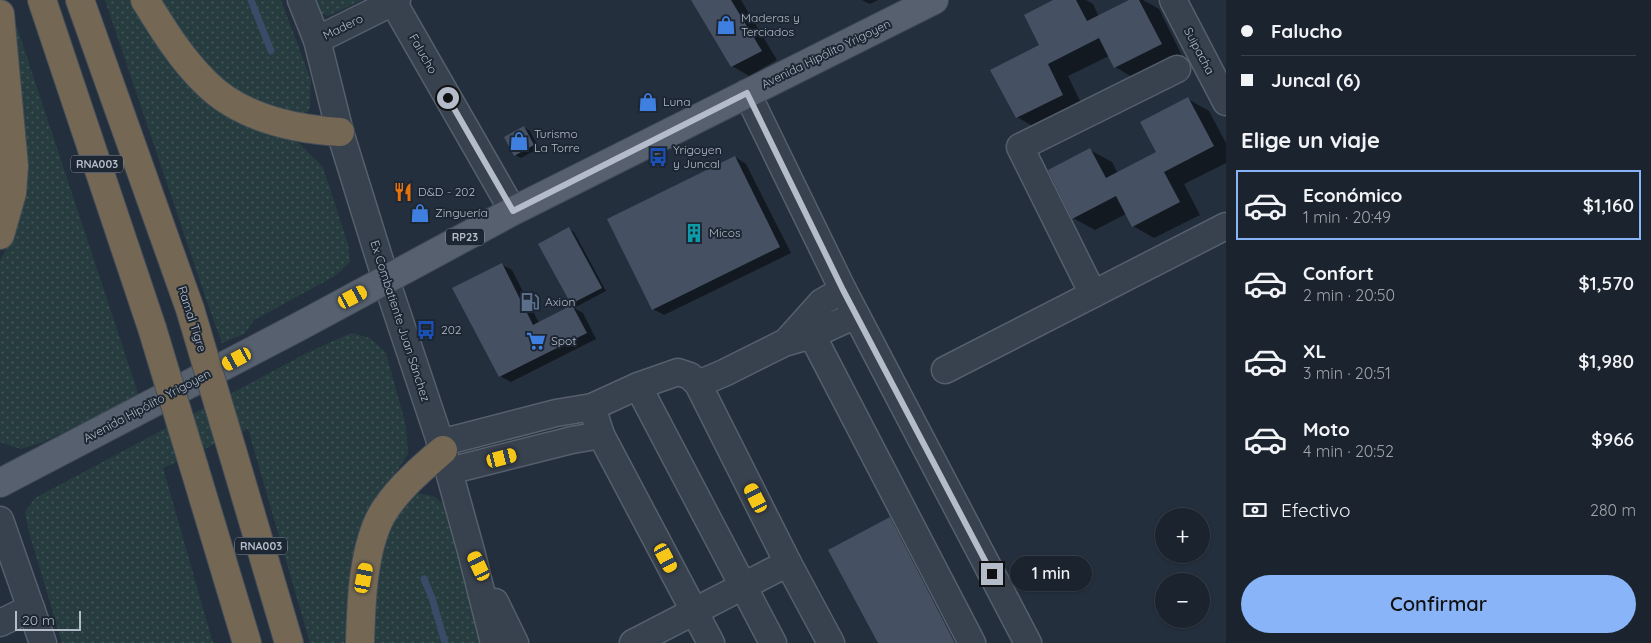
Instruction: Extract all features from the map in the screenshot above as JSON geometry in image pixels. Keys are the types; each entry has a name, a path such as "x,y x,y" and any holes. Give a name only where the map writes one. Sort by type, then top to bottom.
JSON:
{"highway":[{"name":"RNA003","path":"42,0 152,328 246,643"},
{"name":"Ramal Tigre","path":"80,0 190,309 289,643"},
{"path":"145,0 184,59 207,84 222,95 258,116 283,125 308,130 340,132"},
{"path":"0,14 14,166 12,193 0,235"},
{"path":"360,643 364,578 373,533 385,509 405,484 444,455"}],"main road":[{"name":"Avenida Hipólito Yrigoyen","path":"0,483 513,211 934,0"}],"street":[{"name":"Ex Combatiente Juan Sánchez","path":"301,0 316,40 340,132 386,280 444,455 494,643"},
{"name":"Suipacha","path":"1173,0 1226,102"},
{"name":"Madero","path":"316,40 394,1"},
{"name":"Falucho","path":"394,1 513,211"},
{"path":"1093,294 1020,148 1177,69"},
{"path":"747,93 843,290 1028,643"},
{"path":"945,370 1226,226"},
{"path":"784,343 822,302 843,290"},
{"path":"698,384 784,343 812,335 856,315"},
{"path":"812,335 972,643"},
{"path":"444,455 556,413 592,408 638,386 678,372 690,376 698,384 788,563 831,643"},
{"path":"638,386 773,643"},
{"path":"592,408 601,435 711,643"},
{"path":"444,455 601,435"},
{"path":"0,520 43,643"},
{"path":"471,551 515,643"},
{"path":"634,643 788,563"},
{"path":"0,622 31,608"}],"green space":[{"path":"105,0 133,0 173,56 293,137 323,167 348,244 350,262 335,276 254,320 244,334 222,343 205,296"},
{"path":"158,0 281,0 311,80 310,109 303,116 285,118 224,89 188,47"},
{"path":"311,0 362,0 328,16 317,11"},
{"path":"17,27 139,396 43,442 21,449 0,442 0,261 13,235 14,37"},
{"path":"351,333 370,338 386,353 406,426 408,454 388,484 347,643 310,643 248,429 163,468 213,643 62,643 29,532 25,512 35,498 305,354"},
{"path":"414,493 434,496 446,507 479,643 368,643 380,533"}],"building":[{"name":"Maderas y Terciados","path":"691,0 731,0 762,51 731,67"},
{"path":"1053,0 1076,0 1087,21 1129,0 1139,0 1162,44 1114,68 1099,38 1048,64 1063,95 1016,118 990,70 1039,45 1024,15"},
{"path":"1188,97 1214,146 1164,172 1180,202 1132,227 1116,196 1072,219 1048,170 1090,148 1106,178 1156,152 1140,122"},
{"name":"Turismo La Torre","path":"524,126 534,145 514,156 504,137"},
{"name":"Micos","path":"735,156 780,247 652,310 607,219"},
{"path":"569,227 602,288 571,304 538,244"},
{"path":"502,263 533,325 572,305 587,333 499,377 452,288"},
{"path":"890,517 955,643 878,643 828,550"}],"waterway":[{"path":"251,0 271,51"},
{"path":"424,579 432,598 445,643"}],"place":[{"name":"Maderas y Terciados","path":"726,25"},
{"name":"Luna","path":"648,102"},
{"name":"Turismo La Torre","path":"519,141"},
{"name":"Yrigoyen y Juncal","path":"658,157"},
{"name":"D&D - 202","path":"403,192"},
{"name":"Zinguería","path":"420,213"},
{"name":"Micos","path":"694,233"},
{"name":"Axion","path":"530,302"},
{"name":"202","path":"426,330"},
{"name":"Spot","path":"536,341"}],"route":[{"path":"448,98 513,211 747,93 843,290 992,574"}]}
